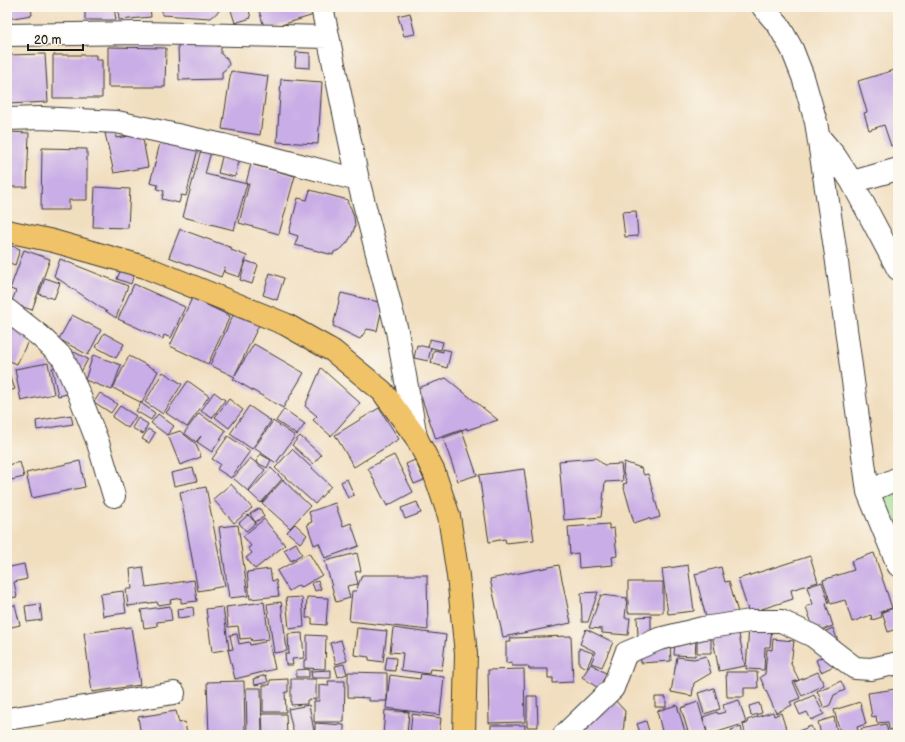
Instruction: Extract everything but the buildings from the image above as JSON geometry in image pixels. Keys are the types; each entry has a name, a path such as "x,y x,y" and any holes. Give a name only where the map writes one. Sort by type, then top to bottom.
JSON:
{"main road":[{"path":"7,231 53,241 145,267 285,324 333,351 382,391 416,436 434,472 449,516 458,576 466,654 464,735"}],"street":[{"path":"322,7 358,180 397,332 416,436"},
{"path":"763,7 779,26 792,49 803,77 816,122 868,492 898,566"},
{"path":"7,35 139,33 328,37"},
{"path":"7,119 41,118 117,122 223,145 358,180"},
{"path":"818,137 835,156 852,182 898,269"},
{"path":"852,182 898,169"},
{"path":"7,310 35,332 63,358 98,443 114,496"},
{"path":"868,492 898,478"},
{"path":"564,735 613,688 626,653 659,638 703,628 751,621 782,621 814,636 855,668 871,669 898,663"},
{"path":"7,719 174,692"}],"green space":[{"path":"898,491 898,546 878,497"}]}
